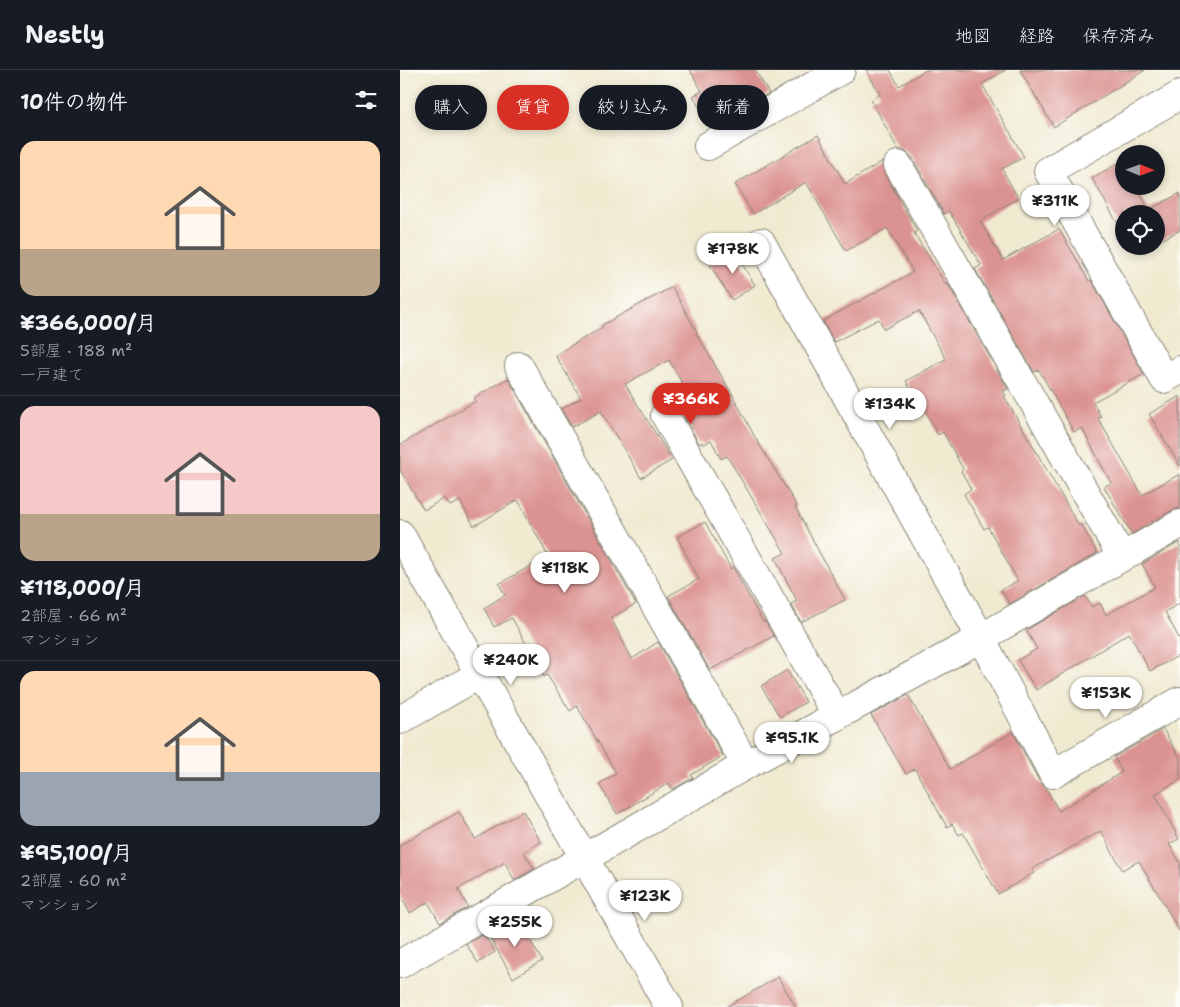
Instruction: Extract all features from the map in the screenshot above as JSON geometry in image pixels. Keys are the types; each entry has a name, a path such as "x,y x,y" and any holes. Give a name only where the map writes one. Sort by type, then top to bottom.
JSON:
{"street":[{"path":"708,146 841,70"},
{"path":"1180,95 1048,171 1164,379 1180,370"},
{"path":"898,166 1122,558"},
{"path":"761,242 981,638 1052,774 1180,701"},
{"path":"519,366 746,765"},
{"path":"665,415 837,716"},
{"path":"400,964 746,765 981,638 1180,524"},
{"path":"400,534 669,1007"},
{"path":"400,720 480,674"}],"building":[{"path":"690,70 755,70 764,85 699,85"},
{"path":"866,70 890,70 899,86 926,70 1006,70 982,84 1024,157 1002,169 1018,198 980,221 1003,260 1059,229 1089,281 1092,281 1144,374 1093,402 1101,417 1098,418 1142,495 1180,474 1180,508 1172,510 1132,534 1104,487 1111,483 1082,428 1074,432 1039,370 1034,372 975,269 981,265 949,211 944,214 912,157 898,149 871,100 880,94"},
{"path":"1020,70 1145,70 1054,127"},
{"path":"697,94 697,103 693,96"},
{"path":"818,135 845,184 883,161 884,173 917,231 914,233 946,285 948,284 1008,389 1003,391 1006,395 1004,396 1079,526 1081,524 1097,553 1010,604 1001,590 1018,581 988,527 984,529 964,494 971,489 961,471 963,469 943,432 938,435 924,408 922,410 906,381 946,359 919,311 884,329 879,319 834,342 823,321 913,272 887,228 846,251 806,182 753,214 735,184"},
{"path":"1115,165 1115,195 1141,195 1146,205 1115,205 1115,219 1092,178"},
{"path":"1180,193 1180,230 1165,238 1165,205 1158,205"},
{"path":"734,251 755,285 732,300 710,265"},
{"path":"672,287 756,439 797,506 795,507 845,600 801,622 791,604 797,601 775,558 785,553 727,456 721,459 711,440 703,445 702,442 699,444 685,418 698,411 669,360 625,384 672,460 641,478 601,411 572,427 561,409 581,398 555,355 603,327 602,325"},
{"path":"508,378 636,604 611,618 632,659 658,642 723,756 691,775 693,778 673,789 669,783 617,814 599,784 616,773 577,706 570,711 547,675 544,677 512,618 494,627 484,608 505,595 499,584 548,556 518,500 474,526 460,501 450,506 445,498 424,510 400,470 400,445 476,401 474,398"},
{"path":"1180,396 1180,466 1149,414"},
{"path":"705,522 731,569 733,567 763,622 765,621 774,636 710,670 668,596 699,579 677,537"},
{"path":"1180,542 1180,603 1165,612 1180,640 1180,655 1150,671 1129,633 1036,690 1018,660 1037,649 1026,630 1085,596 1092,607 1100,603 1106,615 1155,587 1142,564"},
{"path":"787,670 806,702 780,717 761,686"},
{"path":"908,695 950,769 1013,732 1039,781 1045,787 1059,811 1122,772 1114,757 1163,729 1180,758 1180,780 1155,794 1179,839 1169,844 1180,863 1180,932 1139,861 1122,870 1101,831 1032,869 1034,873 998,894 963,833 959,835 952,824 947,827 915,769 906,774 871,715"},
{"path":"523,811 541,842 524,852 534,869 514,880 505,862 458,889 468,907 440,923 428,902 410,913 400,895 400,845 459,812 475,839"},
{"path":"517,917 542,961 513,978 488,934"},
{"path":"484,934 495,952 478,963 466,944"},
{"path":"778,977 796,1007 726,1007"}]}
